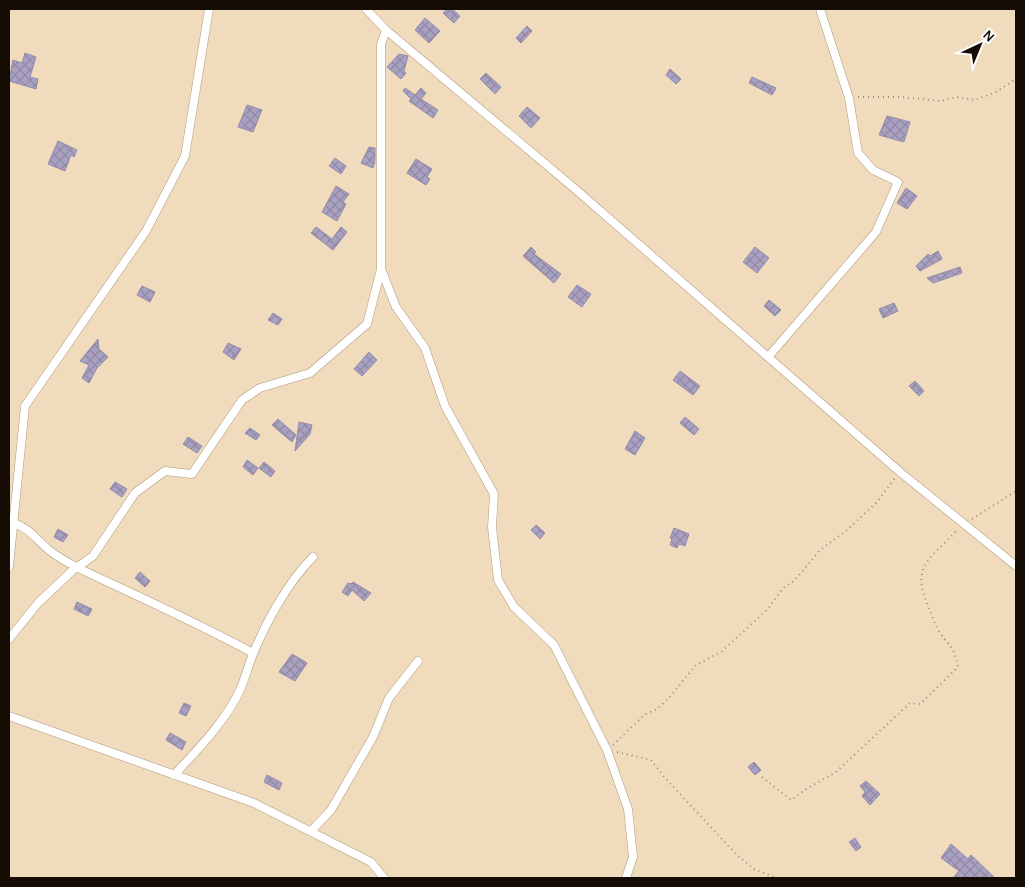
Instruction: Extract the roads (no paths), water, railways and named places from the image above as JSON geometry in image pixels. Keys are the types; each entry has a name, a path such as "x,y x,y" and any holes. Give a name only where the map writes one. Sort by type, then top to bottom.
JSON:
{"street":[{"path":"9,566 25,406 146,231 185,156 209,9"},
{"path":"366,9 386,30 769,356 900,472 1016,566"},
{"path":"769,356 876,232 898,182 873,170 858,153 849,98 820,9"},
{"path":"9,639 38,604 77,567 93,556 135,492 165,471 192,474 242,400 260,388 310,372 367,324 380,269 381,44 386,30"},
{"path":"380,269 396,307 425,348 445,406 494,494 492,527 498,580 514,607 554,645 607,750 628,809 633,857 626,878"},
{"path":"14,523 29,529 49,550 77,567 164,610 198,623 253,653"},
{"path":"174,774 211,734 240,691 253,653 286,592 299,571 313,557"},
{"path":"311,831 331,810 373,737 388,698 418,661"},
{"path":"9,716 254,803 371,862 384,878"}]}
